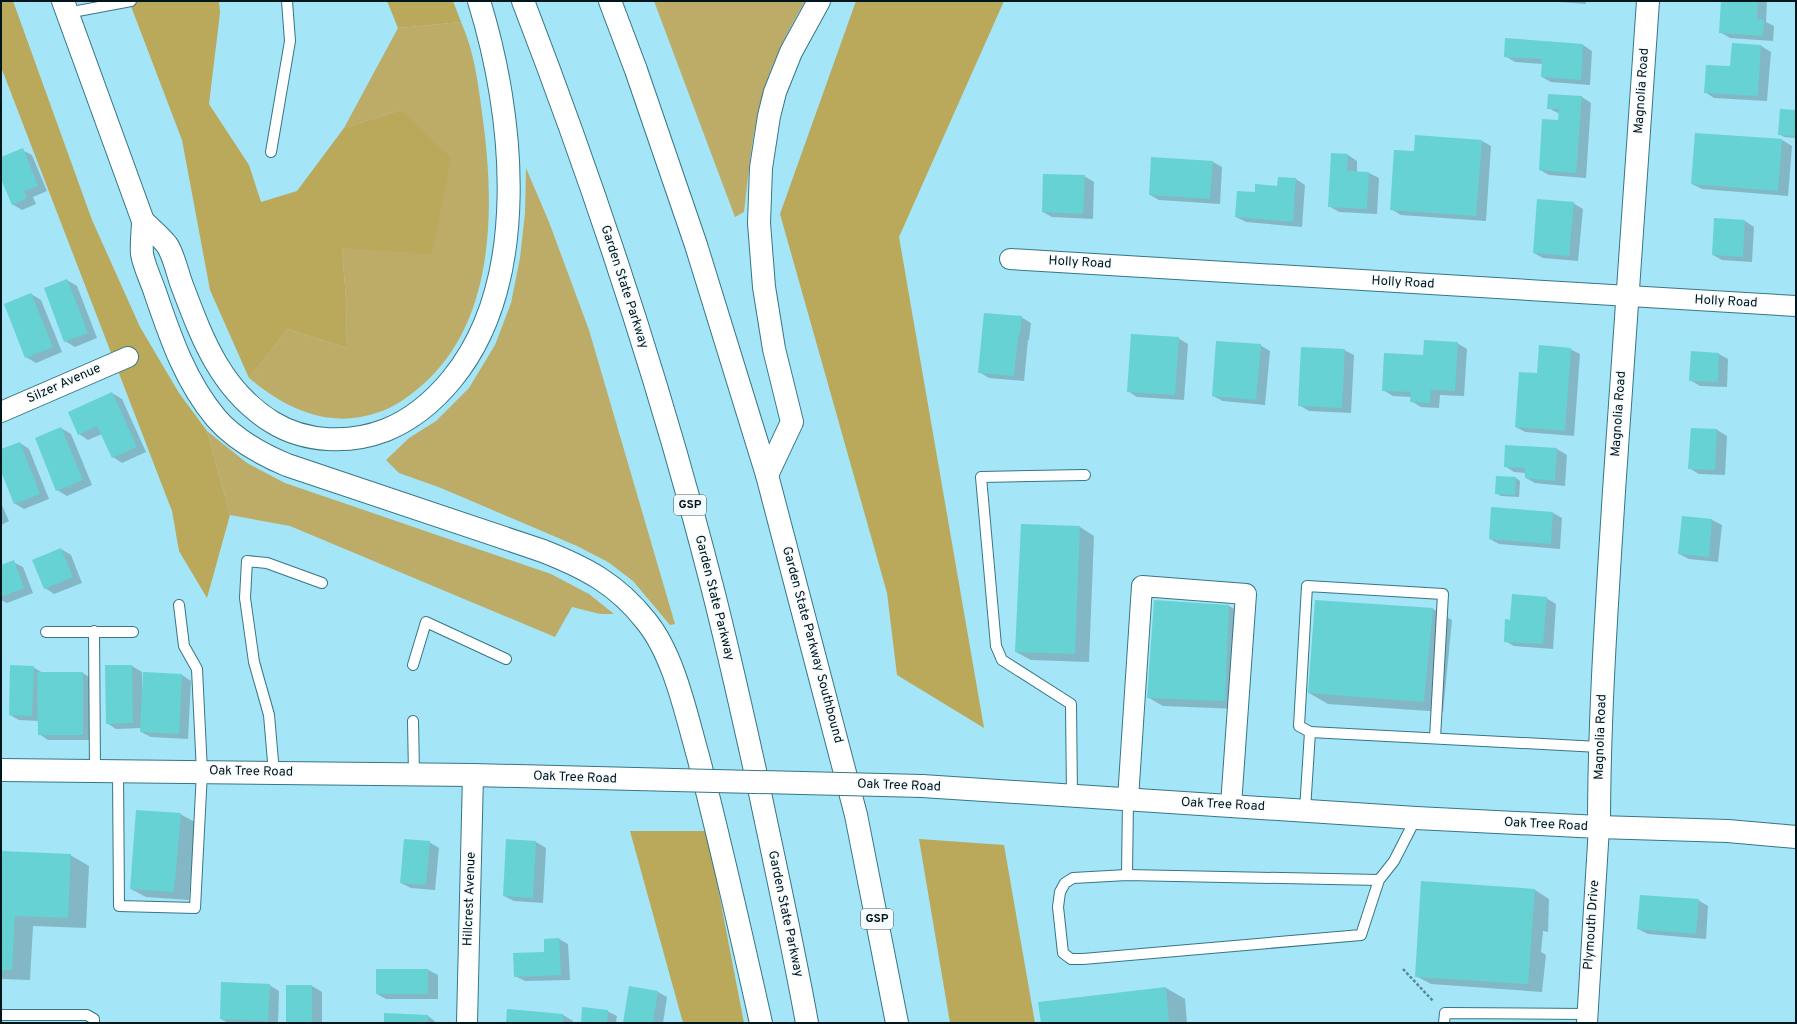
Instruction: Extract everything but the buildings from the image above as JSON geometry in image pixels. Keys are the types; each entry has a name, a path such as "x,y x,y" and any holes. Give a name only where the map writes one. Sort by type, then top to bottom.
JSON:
{"main road":[{"path":"143,220 167,245 203,338 223,376 246,404 275,424 307,436 340,440 375,434 407,420 438,395 458,372 468,356 487,319 499,281 503,260 508,214 508,166 505,128 494,57 479,1"},
{"name":"Garden State Parkway","path":"523,1 577,146 636,321 689,500 735,679 784,904 807,1023"},
{"path":"610,1 636,70 694,238 767,475"},
{"path":"767,475 792,422 774,348 764,287 759,223 761,168 775,92 791,52 819,1"},
{"name":"Magnolia Road","path":"1599,827 1599,747 1627,296 1648,1"},
{"path":"65,7 143,220 142,255 175,350 193,385 217,418 231,432 268,457 287,465 543,551 584,568 601,578 616,590 647,622 667,658 684,707 712,808 761,1023"},
{"name":"Garden State Parkway Southbound","path":"767,475 856,815 898,1023"},
{"name":"Oak Tree Road","path":"1,770 474,775 922,786 1416,818 1599,827 1728,831 1796,837"}],"street":[{"name":"Holly Road","path":"1010,259 1796,306"},
{"name":"Silzer Avenue","path":"1,412 128,357"},
{"path":"1128,799 1142,586 1246,594 1231,805"},
{"name":"Hillcrest Avenue","path":"467,1023 474,775"},
{"name":"Plymouth Drive","path":"1587,1018 1599,827"}],"lane":[{"path":"65,7 131,1"},
{"path":"271,152 290,40 287,1"},
{"path":"1072,796 1071,704 1002,660 996,646 981,477 1085,475"},
{"path":"274,773 269,715 254,662 245,598 247,561 267,563 322,583"},
{"path":"1435,738 1443,594 1307,586 1299,726 1310,732 1599,747"},
{"path":"118,771 119,906 195,908 202,772 197,669 184,646 178,606"},
{"path":"413,665 426,622 506,659"},
{"path":"94,631 95,771"},
{"path":"46,632 133,632"},
{"path":"413,721 414,774"},
{"path":"1305,810 1310,732"},
{"path":"1127,875 1128,799"},
{"path":"1380,880 1127,875 1073,878 1066,883 1060,892 1058,907 1063,953 1071,959 1083,959 1361,935 1380,880 1394,861 1416,818"},
{"path":"1,1015 87,1014 94,1019 94,1023"},
{"path":"1444,1018 1587,1018"}],"path":[{"path":"1403,969 1444,1018"}],"shaded area":[{"path":"1,1 13,1 92,220 140,327 179,393 207,431 230,515 207,598 179,551 172,511 1,67"},
{"path":"129,1 219,1 220,13 209,104 249,165 261,202 297,191 344,128 401,110 451,158 432,254 342,248 346,298 347,348 288,329 249,378 210,290 182,140"},
{"path":"387,1 453,1 461,22 398,28"},
{"path":"654,1 805,1 783,42 760,102 750,156 744,212 735,217"},
{"path":"856,1 1004,1 899,237 984,728 897,675 887,593 780,214"},
{"path":"461,22 469,44 477,78 489,185 485,260 477,296 464,330 445,360 420,387 405,399 388,408 376,413 341,419 308,413 293,407 278,399 249,378 288,329 347,348 346,298 342,248 401,110 344,128 398,28"},
{"path":"526,168 549,222 589,330 675,624 670,625 633,581 608,562 577,546 441,488 399,473 386,460 409,438 436,421 469,388 495,345 511,303 520,258 525,213"},
{"path":"207,431 247,463 285,483 551,574 589,594 614,614 600,614 572,607 555,637 290,526 230,515"},
{"path":"630,831 707,831 744,1023 683,1023"},
{"path":"919,839 1004,845 1035,1023 950,1023"}]}
